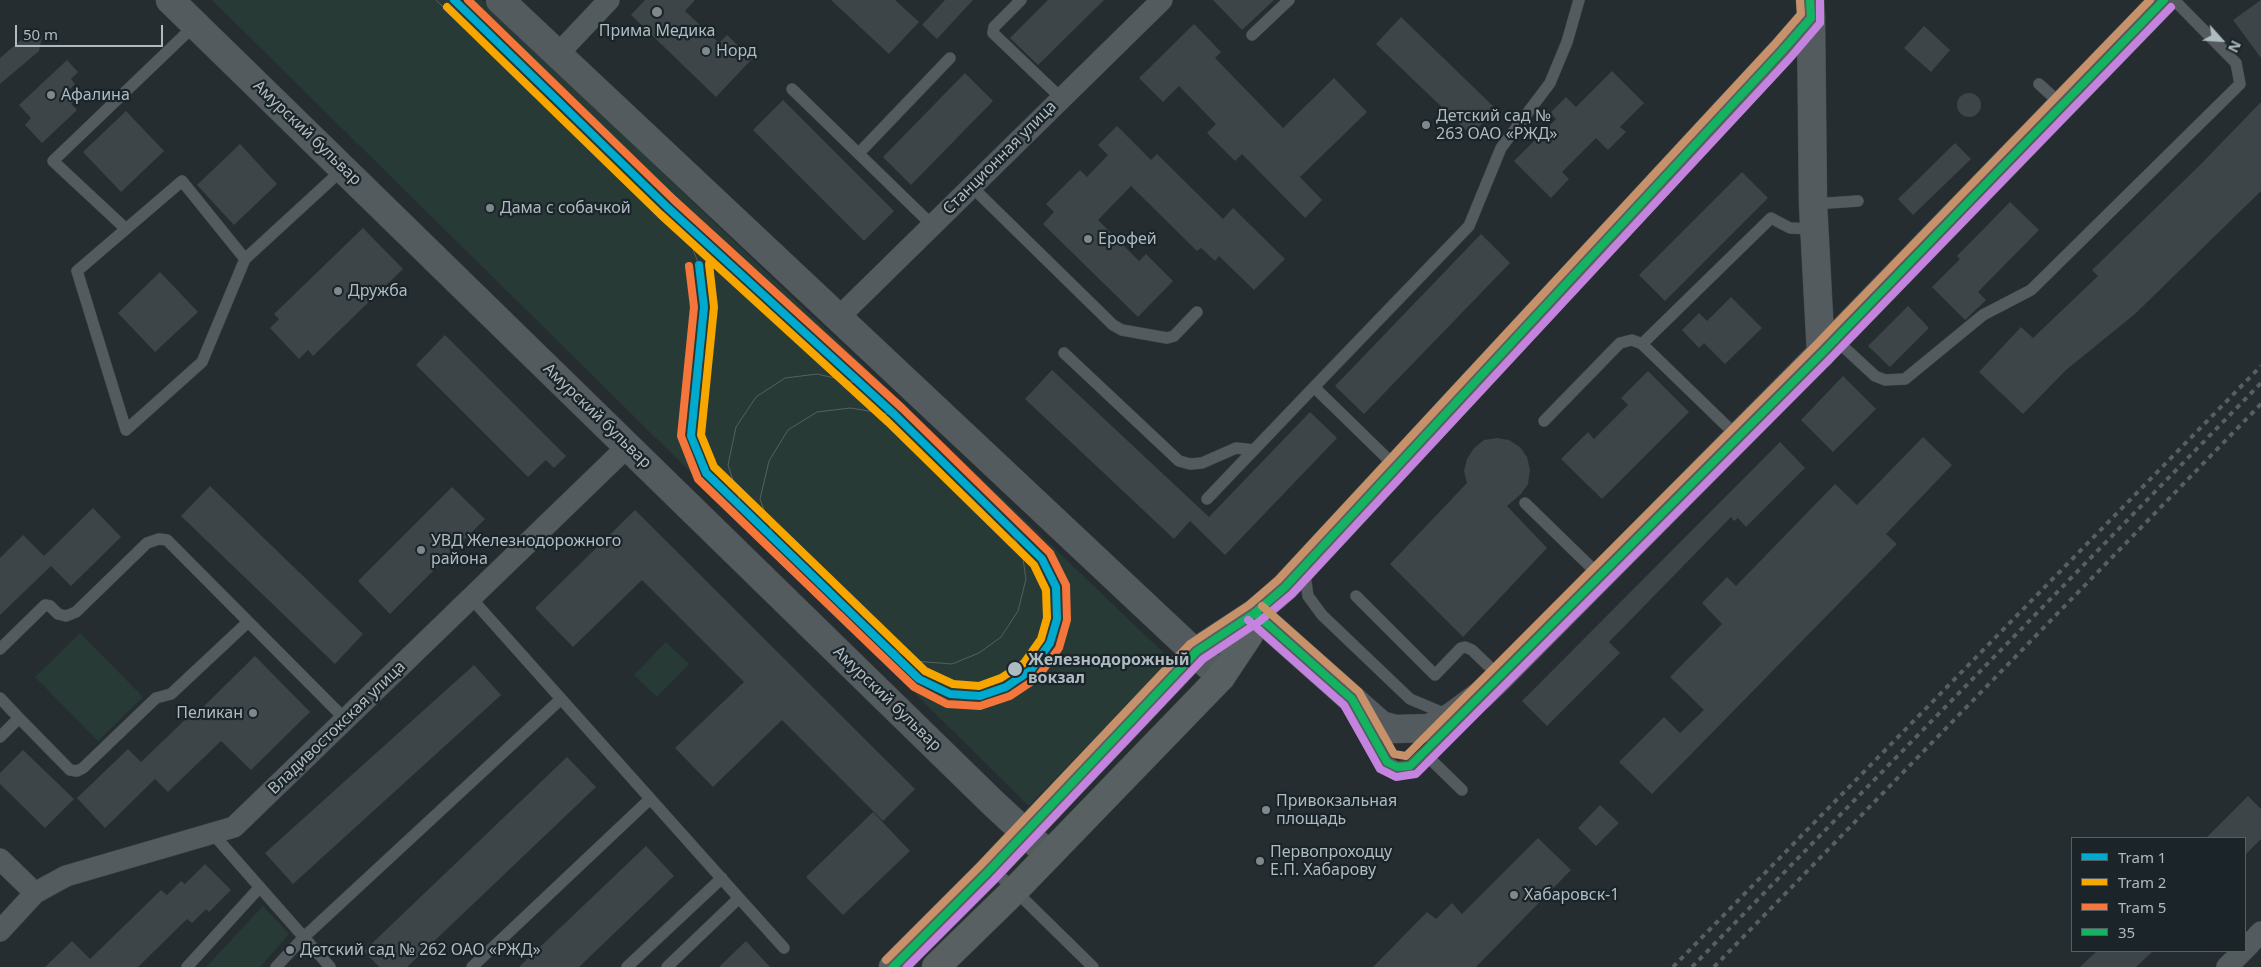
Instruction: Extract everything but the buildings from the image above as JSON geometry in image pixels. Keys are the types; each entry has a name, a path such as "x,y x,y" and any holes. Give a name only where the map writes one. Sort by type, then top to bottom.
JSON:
{"main road":[{"path":"893,967 1197,651 1255,612 1285,587 1810,9"},
{"path":"936,967 1014,891 1221,677 1249,635 1255,612"}],"street":[{"name":"Амурский бульвар","path":"170,0 986,796 1049,855"},
{"path":"500,0 1160,620 1197,651 1221,677"},
{"path":"557,55 609,0"},
{"name":"Станционная улица","path":"839,317 1162,0"},
{"path":"1255,612 1381,725 1395,729 1429,728 1451,717 1491,686 1828,346 2164,0"},
{"path":"1810,9 1814,216 1828,346"},
{"name":"Владивостокская улица","path":"0,931 35,893 66,876 234,827 628,446"},
{"path":"0,859 35,893"},
{"path":"2246,948 2261,932"},
{"path":"2227,967 2242,952"}],"lane":[{"path":"1021,0 994,27 993,33 1061,98"},
{"path":"1252,35 1289,0"},
{"path":"1207,499 1469,226 1501,148 1550,83 1567,42 1579,0"},
{"path":"1828,346 1875,376 1885,380 1905,379 1983,315 2031,290 2240,84 2236,63 2174,0"},
{"path":"126,229 53,161 195,25"},
{"path":"859,153 950,58"},
{"path":"2039,84 2062,105"},
{"path":"792,89 932,225"},
{"path":"245,259 182,181 77,271 126,430 202,362 245,259 343,169"},
{"path":"971,186 1112,325 1122,330 1167,338 1174,336 1197,312"},
{"path":"1642,344 1771,218 1790,228 1814,216 1858,201"},
{"path":"1544,422 1620,343 1632,340 1642,344 1738,437"},
{"path":"1064,353 1179,461 1190,464 1202,463 1236,448 1254,450"},
{"path":"1314,387 1396,467"},
{"path":"1525,503 1600,576"},
{"path":"0,649 45,605 50,606 58,614 66,616 76,612 148,543 159,538 167,540 346,720"},
{"path":"1303,568 1308,596 1322,615 1410,699 1451,717"},
{"path":"1352,699 1386,762 1397,767 1410,766 1491,686 1472,650 1465,647 1461,648 1435,675 1356,596"},
{"path":"471,598 784,948"},
{"path":"0,698 70,770 77,771 83,768 156,698 171,694 248,622"},
{"path":"276,967 304,937 561,699"},
{"path":"0,737 19,718"},
{"path":"1424,753 1462,790"},
{"path":"472,967 650,799"},
{"path":"214,834 330,967"},
{"path":"991,867 1093,967"},
{"path":"627,967 722,878"},
{"path":"187,967 260,887"},
{"path":"667,967 739,898"}],"green space":[{"path":"212,0 482,0 1170,659 1029,806"},
{"path":"80,633 143,697 98,741 35,677"},
{"path":"666,642 689,664 657,697 634,675"},
{"path":"263,906 289,934 260,967 206,967"}],"tram line":[{"path":"436,0 692,247 699,265 704,307 691,436 706,473 742,507"},
{"name":"1","path":"454,0 667,207 895,415 1042,559 1056,587 1057,619 1050,643 1031,670 1006,687 980,696 950,694 919,679 706,473 691,436 704,307 699,265"},
{"name":"5","path":"468,0 674,200 902,408 1050,553 1066,585 1067,620 1059,648 1037,678 1010,696 980,706 947,704 914,687 698,479 681,436 694,307 689,266"},
{"name":"2","path":"447,7 660,214 888,422 1034,565 1046,590 1047,618 1041,639 1024,663 1001,678 979,686 953,684 925,671 714,467 701,435 714,307 709,264"},
{"path":"741,504 728,465 736,427 756,397 785,378 817,374 861,384"},
{"path":"775,540 760,499 769,461 788,430 817,412 850,408 895,415"},
{"path":"881,642 914,661 952,664 979,653 1001,637 1018,611 1026,579 1022,552 1007,525"}],"railway":[{"path":"1673,967 2261,366"},
{"path":"1692,967 2261,383"},
{"path":"1714,967 2261,404"}],"transit line":[{"name":"35","path":"893,967 987,873 1197,651 1255,613 1285,587 1782,51 1811,18 1810,0"},
{"path":"907,967 994,880 1203,659 1260,621 1292,594 1790,58 1820,23 1820,0"},
{"path":"1262,606 1359,692 1394,754 1406,756 1814,347 2150,0"},
{"name":"35","path":"1255,613 1352,699 1387,762 1397,767 1410,766 1821,354 2164,0"},
{"path":"886,960 980,866 1190,644 1249,605 1278,580 1775,44 1801,14 1800,1"},
{"path":"1248,620 1344,705 1380,769 1396,777 1416,774 1828,361 2171,7"}],"place":[{"name":"Прима Медика","path":"657,12"},
{"name":"Норд","path":"706,51"},
{"name":"Афалина","path":"51,95"},
{"name":"Детский сад № 263 ОАО «РЖД»","path":"1426,125"},
{"name":"Дама с собачкой","path":"490,208"},
{"name":"Ерофей","path":"1088,239"},
{"name":"Дружба","path":"338,291"},
{"name":"УВД Железнодорожного района","path":"421,550"},
{"name":"Железнодорожный вокзал","path":"1015,669"},
{"name":"Пеликан","path":"253,713"},
{"name":"Привокзальная площадь","path":"1266,810"},
{"name":"Первопроходцу Е.П. Хабарову","path":"1260,861"},
{"name":"Хабаровск-1","path":"1514,895"},
{"name":"Детский сад № 262 ОАО «РЖД»","path":"290,950"}]}
